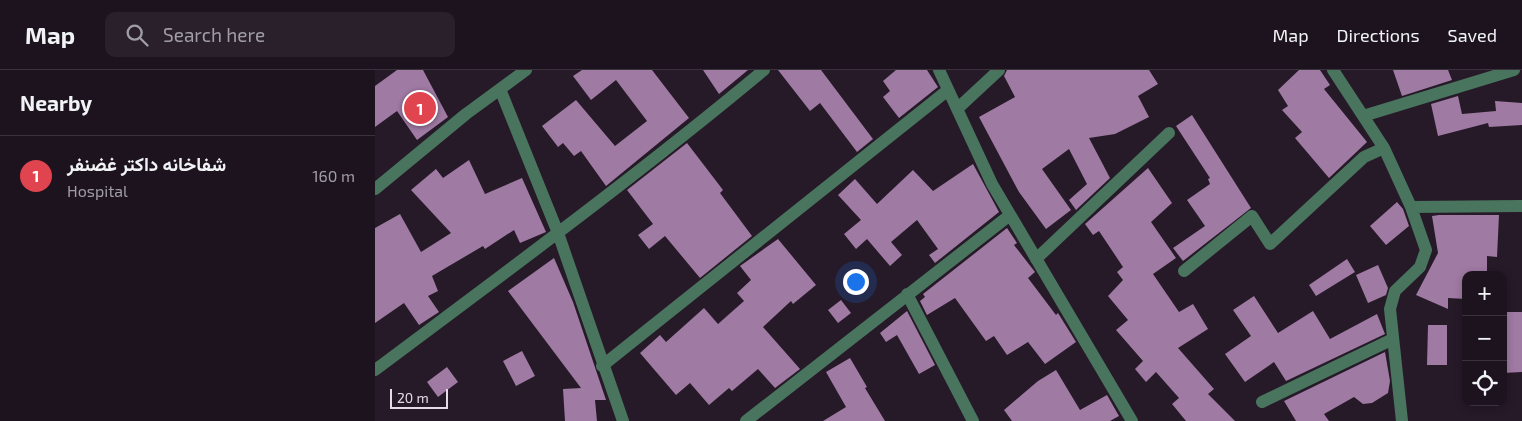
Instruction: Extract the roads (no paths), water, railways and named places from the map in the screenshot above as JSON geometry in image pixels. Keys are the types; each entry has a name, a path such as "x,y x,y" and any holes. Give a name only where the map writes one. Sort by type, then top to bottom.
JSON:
{"street":[{"path":"375,189 526,70"},
{"path":"375,370 558,234 702,122 764,70"},
{"path":"939,70 992,184 1131,421"},
{"path":"957,109 999,70"},
{"path":"1333,70 1384,148 1411,208 1426,250 1420,267 1395,291 1390,309 1402,421"},
{"path":"1363,116 1514,70"},
{"path":"500,89 558,234 602,366 623,421"},
{"path":"602,366 948,90"},
{"path":"1036,259 1169,133"},
{"path":"1184,270 1252,216 1270,244 1364,157 1384,148"},
{"path":"1411,208 1522,206"},
{"path":"746,421 1011,215"},
{"path":"907,294 973,421"},
{"path":"1262,402 1393,339"}],"place":[{"name":"شفاخانه داکتر غضنفر","path":"420,108"}]}
